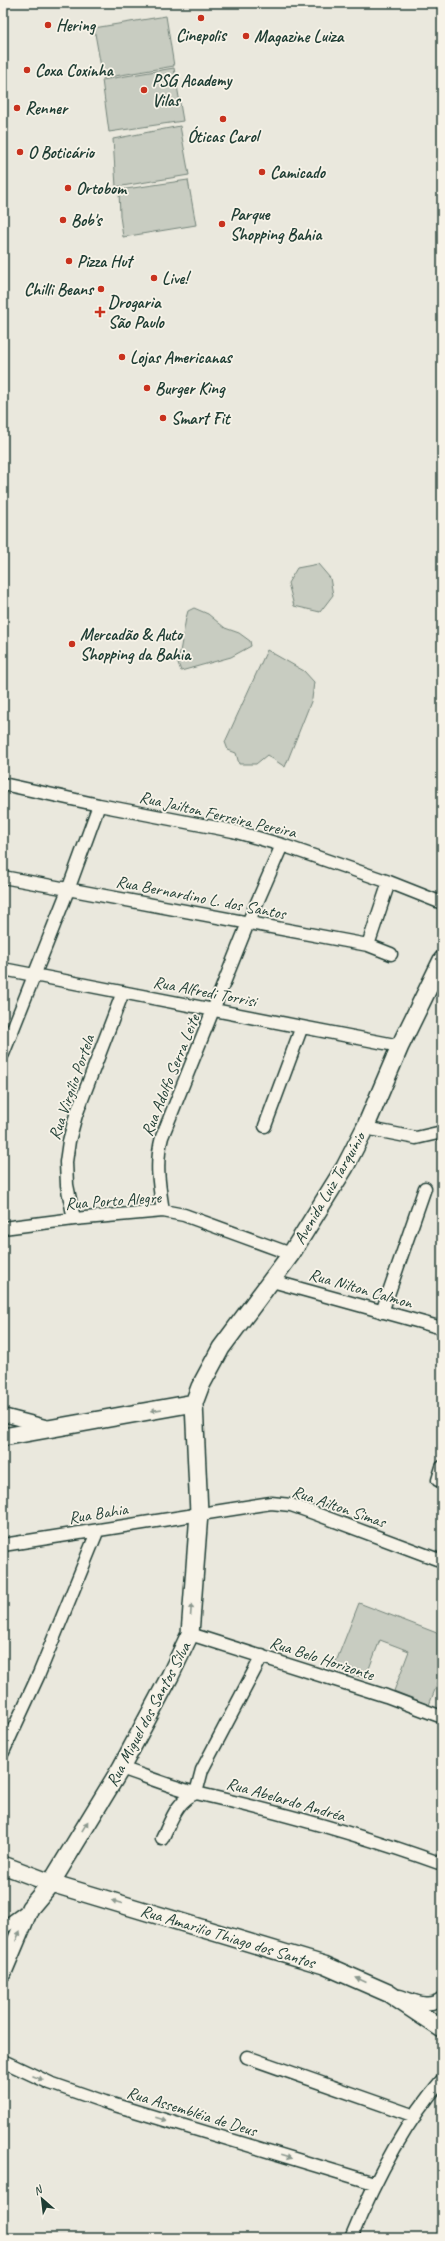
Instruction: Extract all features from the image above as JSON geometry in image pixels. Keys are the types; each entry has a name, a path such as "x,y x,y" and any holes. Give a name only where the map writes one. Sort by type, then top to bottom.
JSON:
{"street":[{"name":"Rua Jailton Ferreira Pereira","path":"3,784 99,806 233,832 282,845 389,882 442,903"},
{"path":"3,1054 33,975 68,890 99,806"},
{"name":"Rua Adolfo Serra Leite","path":"163,1211 157,1168 158,1154 248,923 282,845"},
{"name":"Rua Bernardino L. dos Santos","path":"3,877 368,945 391,954"},
{"path":"368,945 389,882"},
{"name":"Avenida Luiz Tarquínio","path":"194,1403 200,1387 221,1348 291,1254 335,1184 364,1128 400,1046 442,960"},
{"name":"Rua Alfredi Torrisi","path":"3,969 214,1009 302,1029 400,1046"},
{"name":"Rua Virgílio Portela","path":"74,1219 67,1185 66,1162 69,1141 76,1115 123,992"},
{"path":"265,1126 302,1029"},
{"path":"364,1128 416,1138 442,1132"},
{"path":"382,1312 425,1188"},
{"name":"Rua Porto Alegre","path":"3,1228 74,1219 163,1211 190,1216 291,1254"},
{"name":"Rua Nilton Calmon","path":"272,1281 442,1328"},
{"path":"3,1437 194,1403"},
{"name":"Rua Miguel dos Santos Silva","path":"4,1962 30,1908 51,1883 121,1768 170,1676 190,1634 199,1513 194,1403"},
{"path":"3,1415 54,1428"},
{"path":"438,1480 442,1467"},
{"name":"Rua Ailton Simas","path":"199,1513 271,1503 291,1505 442,1561"},
{"name":"Rua Bahia","path":"3,1545 97,1532 199,1513"},
{"path":"3,1752 39,1674 97,1532"},
{"name":"Rua Belo Horizonte","path":"190,1634 262,1656 442,1716"},
{"path":"162,1839 179,1806 187,1797 196,1793 202,1770 262,1656"},
{"name":"Rua Abelardo Andréa","path":"121,1768 196,1793 231,1800 333,1829 442,1864"},
{"name":"Rua Amarilio Thiago dos Santos","path":"3,1865 51,1883 324,1965 388,1993 442,2029"},
{"path":"3,1928 30,1908"},
{"path":"388,1993 427,2004 435,2003 442,1998"},
{"path":"247,2057 415,2116"},
{"name":"Rua Assembléia de Deus","path":"3,2061 50,2083 105,2102 374,2183"},
{"path":"351,2238 374,2183 415,2116 442,2080"}],"shaded area":[{"path":"166,16 174,66 103,78 94,28"},
{"path":"174,68 183,121 109,132 102,80"},
{"path":"180,126 189,175 116,187 113,139"},
{"path":"188,180 196,225 123,237 120,216 119,190"},
{"path":"318,564 330,578 333,595 320,612 294,606 288,583 297,568"},
{"path":"194,608 208,614 225,628 239,633 250,641 251,646 231,657 181,671 178,663 186,618 188,611"},
{"path":"267,650 304,671 314,682 312,699 285,767 267,755 256,764 239,764 236,753 228,750 225,742"},
{"path":"359,1603 442,1635 442,1672 429,1705 394,1691 409,1651 380,1640 365,1679 334,1667"}],"place":[{"name":"Cinepolis","path":"201,18"},
{"name":"Hering","path":"48,25"},
{"name":"Magazine Luiza","path":"246,36"},
{"name":"Coxa Coxinha","path":"27,70"},
{"name":"PSG Academy Vilas","path":"144,90"},
{"name":"Renner","path":"17,108"},
{"name":"Óticas Carol","path":"223,119"},
{"name":"O Boticário","path":"20,152"},
{"name":"Camicado","path":"262,172"},
{"name":"Ortobom","path":"68,188"},
{"name":"Bob's","path":"63,220"},
{"name":"Parque Shopping Bahia","path":"222,224"},
{"name":"Pizza Hut","path":"69,261"},
{"name":"Live!","path":"154,278"},
{"name":"Chilli Beans","path":"101,289"},
{"name":"Drogaria São Paulo","path":"100,312"},
{"name":"Lojas Americanas","path":"122,357"},
{"name":"Burger King","path":"147,388"},
{"name":"Smart Fit","path":"163,418"},
{"name":"Mercadão & Auto Shopping da Bahia","path":"72,644"}]}
